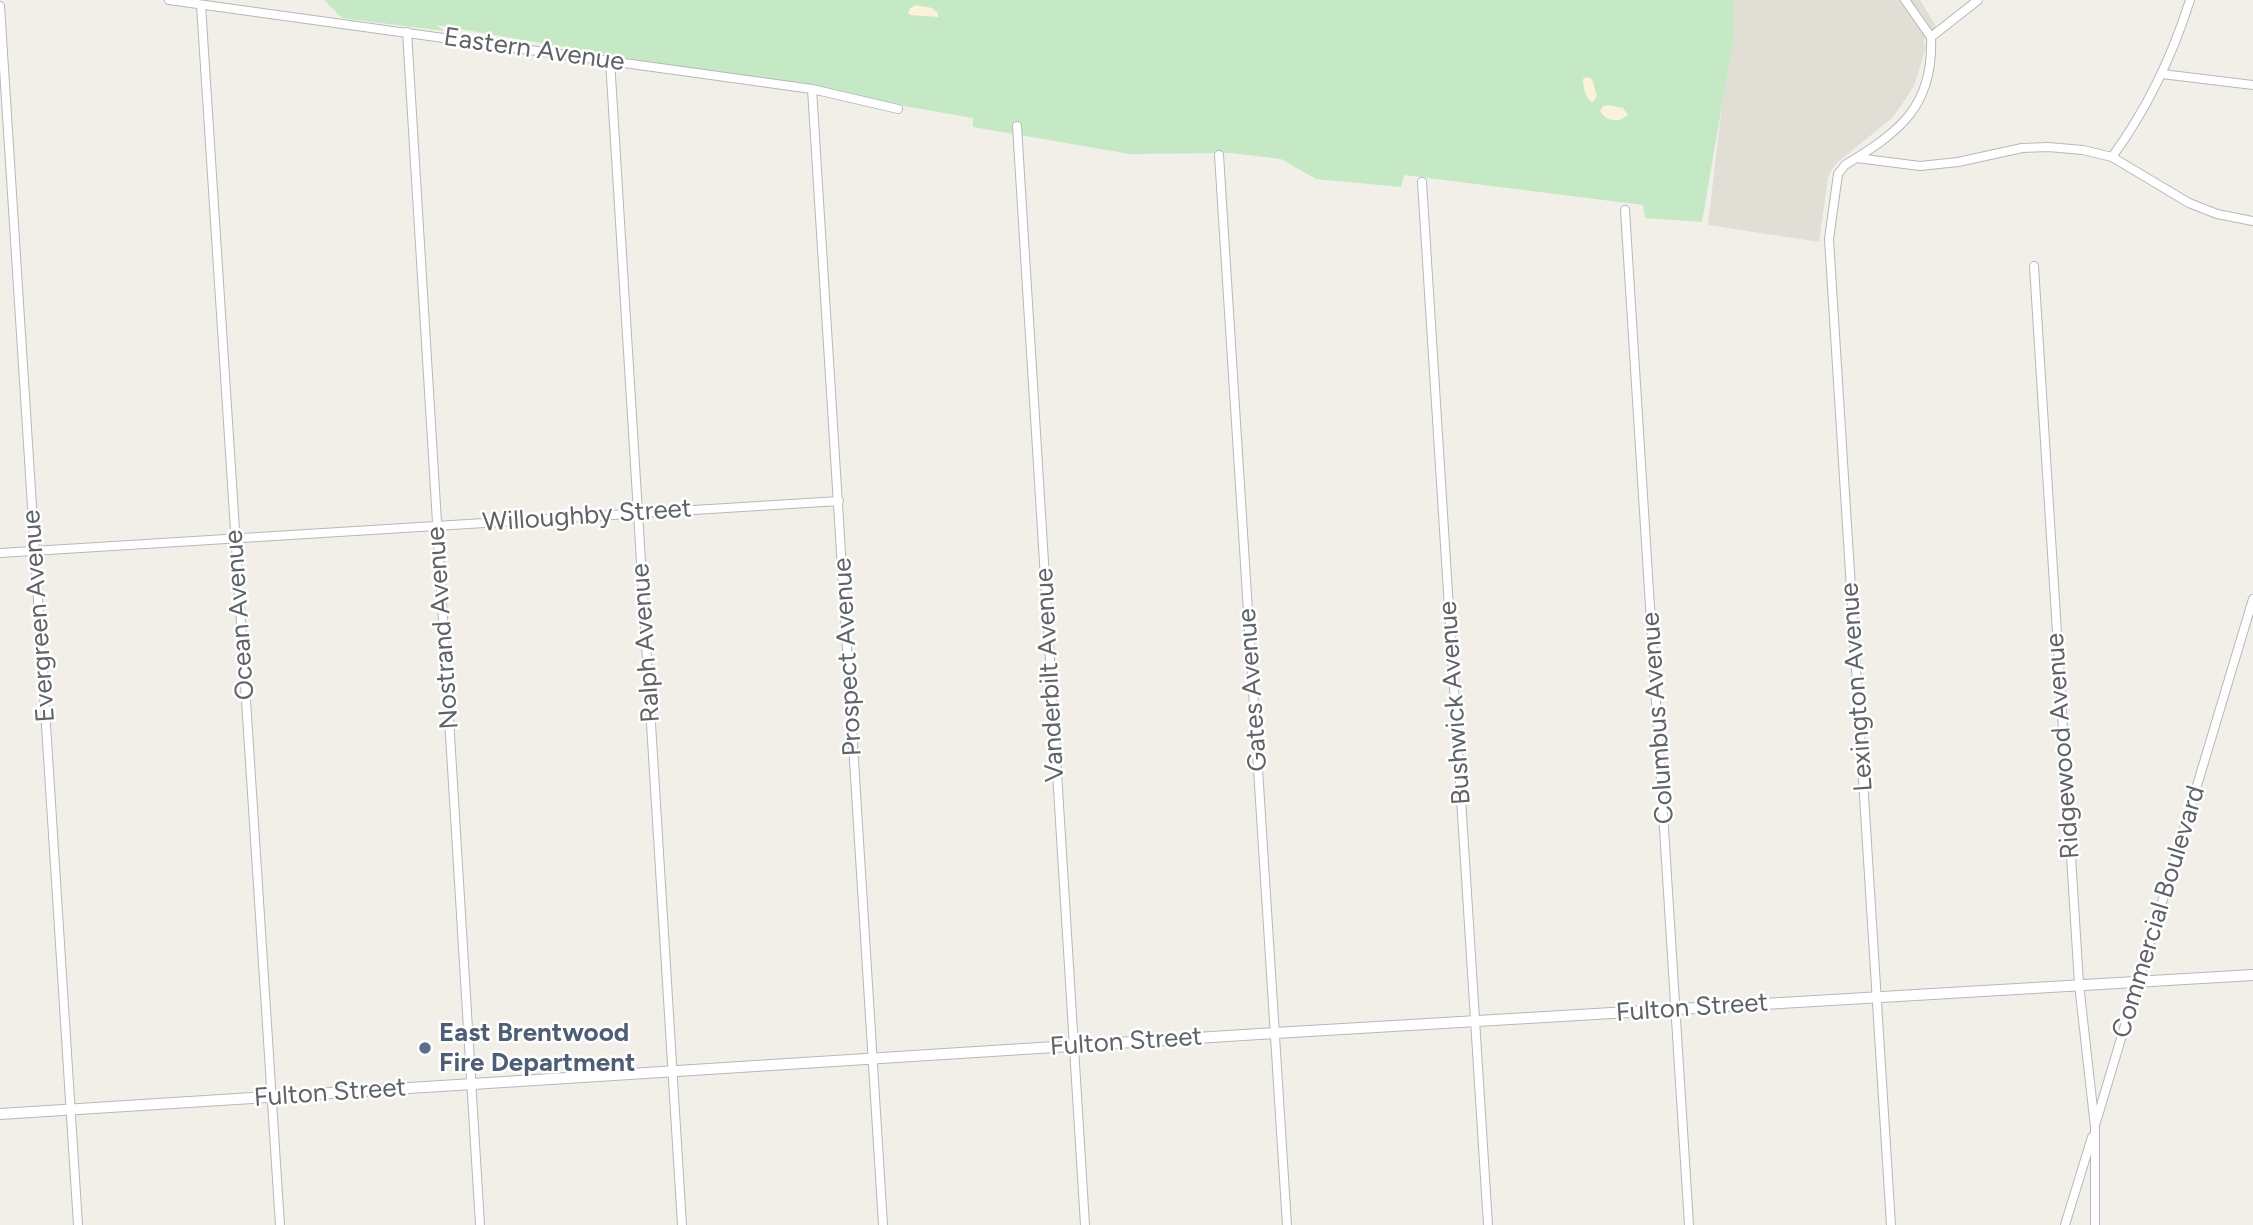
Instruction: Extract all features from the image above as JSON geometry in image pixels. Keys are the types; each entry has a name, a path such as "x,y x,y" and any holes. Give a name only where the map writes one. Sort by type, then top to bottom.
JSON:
{"street":[{"name":"Eastern Avenue","path":"169,0 813,89 898,109"},
{"path":"1905,0 1931,37 1978,0"},
{"path":"2112,157 2130,133 2162,74 2190,0"},
{"name":"Ocean Avenue","path":"195,3 235,539 280,1225"},
{"name":"Evergreen Avenue","path":"0,6 78,1225"},
{"name":"Nostrand Avenue","path":"407,32 480,1225"},
{"name":"Lexington Avenue","path":"1891,1225 1829,239 1838,174 1844,165 1904,123 1916,107 1930,72 1931,37"},
{"name":"Ralph Avenue","path":"610,60 682,1225"},
{"path":"2162,74 2253,85"},
{"name":"Prospect Avenue","path":"813,89 883,1225"},
{"name":"Vanderbilt Avenue","path":"1017,125 1085,1225"},
{"path":"1857,158 1920,166 1958,162 2022,148 2083,150 2112,157 2189,203 2217,214 2253,221"},
{"name":"Gates Avenue","path":"1219,155 1287,1225"},
{"name":"Bushwick Avenue","path":"1422,182 1488,1225"},
{"name":"Columbus Avenue","path":"1625,210 1689,1225"},
{"name":"Ridgewood Avenue","path":"2034,266 2079,984 2095,1127 2095,1225"},
{"name":"Willoughby Street","path":"0,553 839,501"},
{"name":"Commercial Boulevard","path":"2065,1225 2253,599"},
{"name":"Fulton Street","path":"0,1114 1275,1033 2253,975"}],"shaded area":[{"path":"1734,0 1920,0 1936,26 1923,41 1926,47 1914,86 1903,103 1892,118 1832,169 1828,178 1819,242 1708,225"}],"green space":[{"path":"324,0 1734,0 1733,40 1702,222 1645,218 1643,205 1404,175 1401,187 1316,179 1281,159 1231,153 1130,154 973,127 973,118 437,25 444,31 342,18"}],"sand":[{"path":"916,5 932,8 938,13 938,17 910,15 910,8"},
{"path":"1583,79 1592,79 1597,96 1593,102 1584,89"},
{"path":"1603,106 1623,108 1628,115 1620,119 1609,119 1600,111"}],"place":[{"name":"East Brentwood Fire Department","path":"425,1048"}]}
